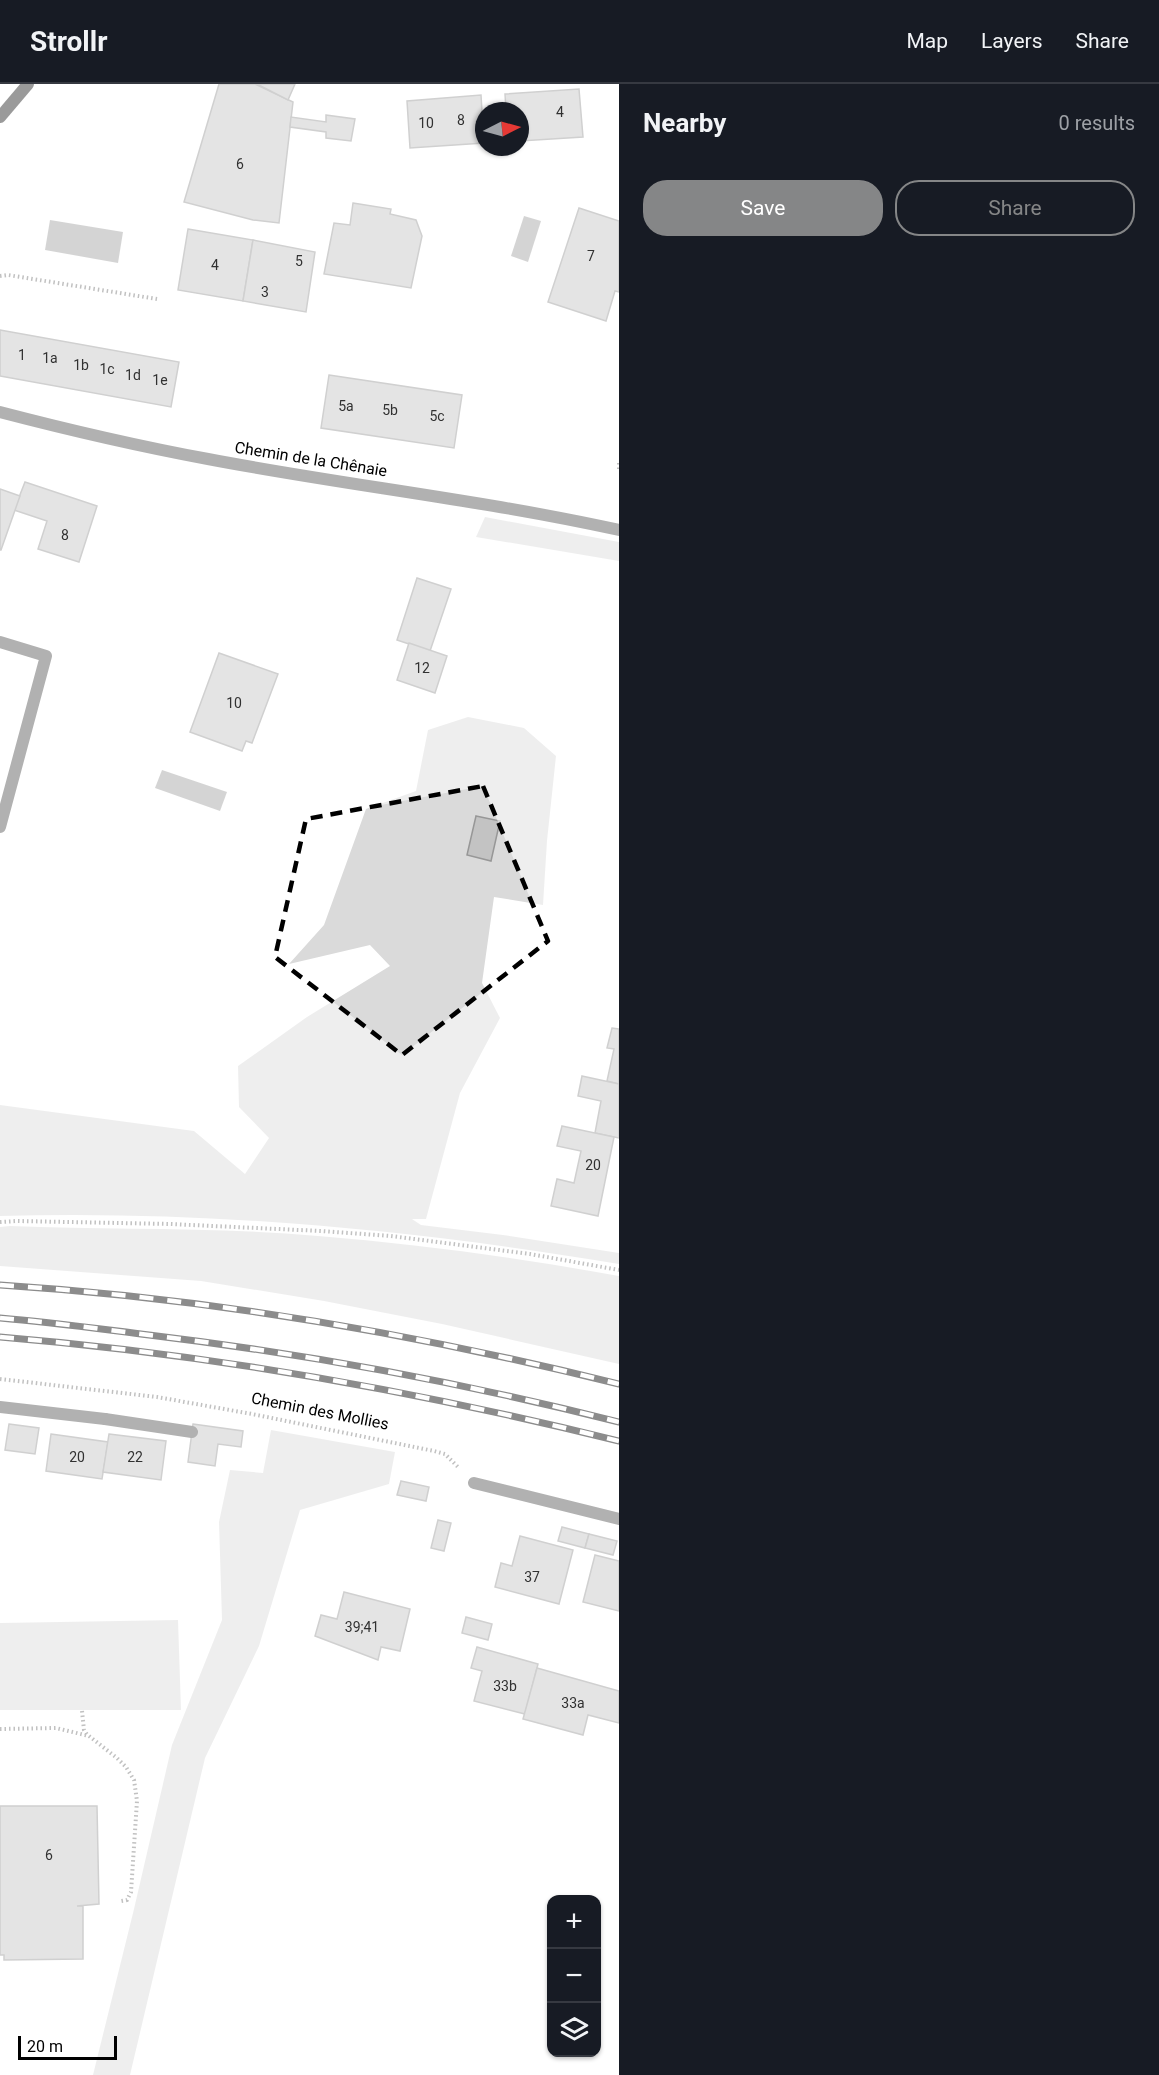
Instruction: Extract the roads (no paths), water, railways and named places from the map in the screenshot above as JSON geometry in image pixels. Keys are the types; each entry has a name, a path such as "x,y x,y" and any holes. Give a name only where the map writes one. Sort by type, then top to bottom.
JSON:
{"street":[{"path":"0,117 28,84"},
{"name":"Chemin de la Chênaie","path":"0,412 209,460 448,498 619,530"},
{"path":"0,642 46,656 0,827"},
{"path":"0,1407 192,1432"},
{"path":"474,1483 619,1518"}],"railway":[{"path":"0,1285 156,1299 312,1321 466,1349 619,1384"},
{"path":"0,1318 268,1351 444,1382 619,1422"},
{"path":"0,1337 156,1353 312,1377 466,1406 619,1441"}]}
